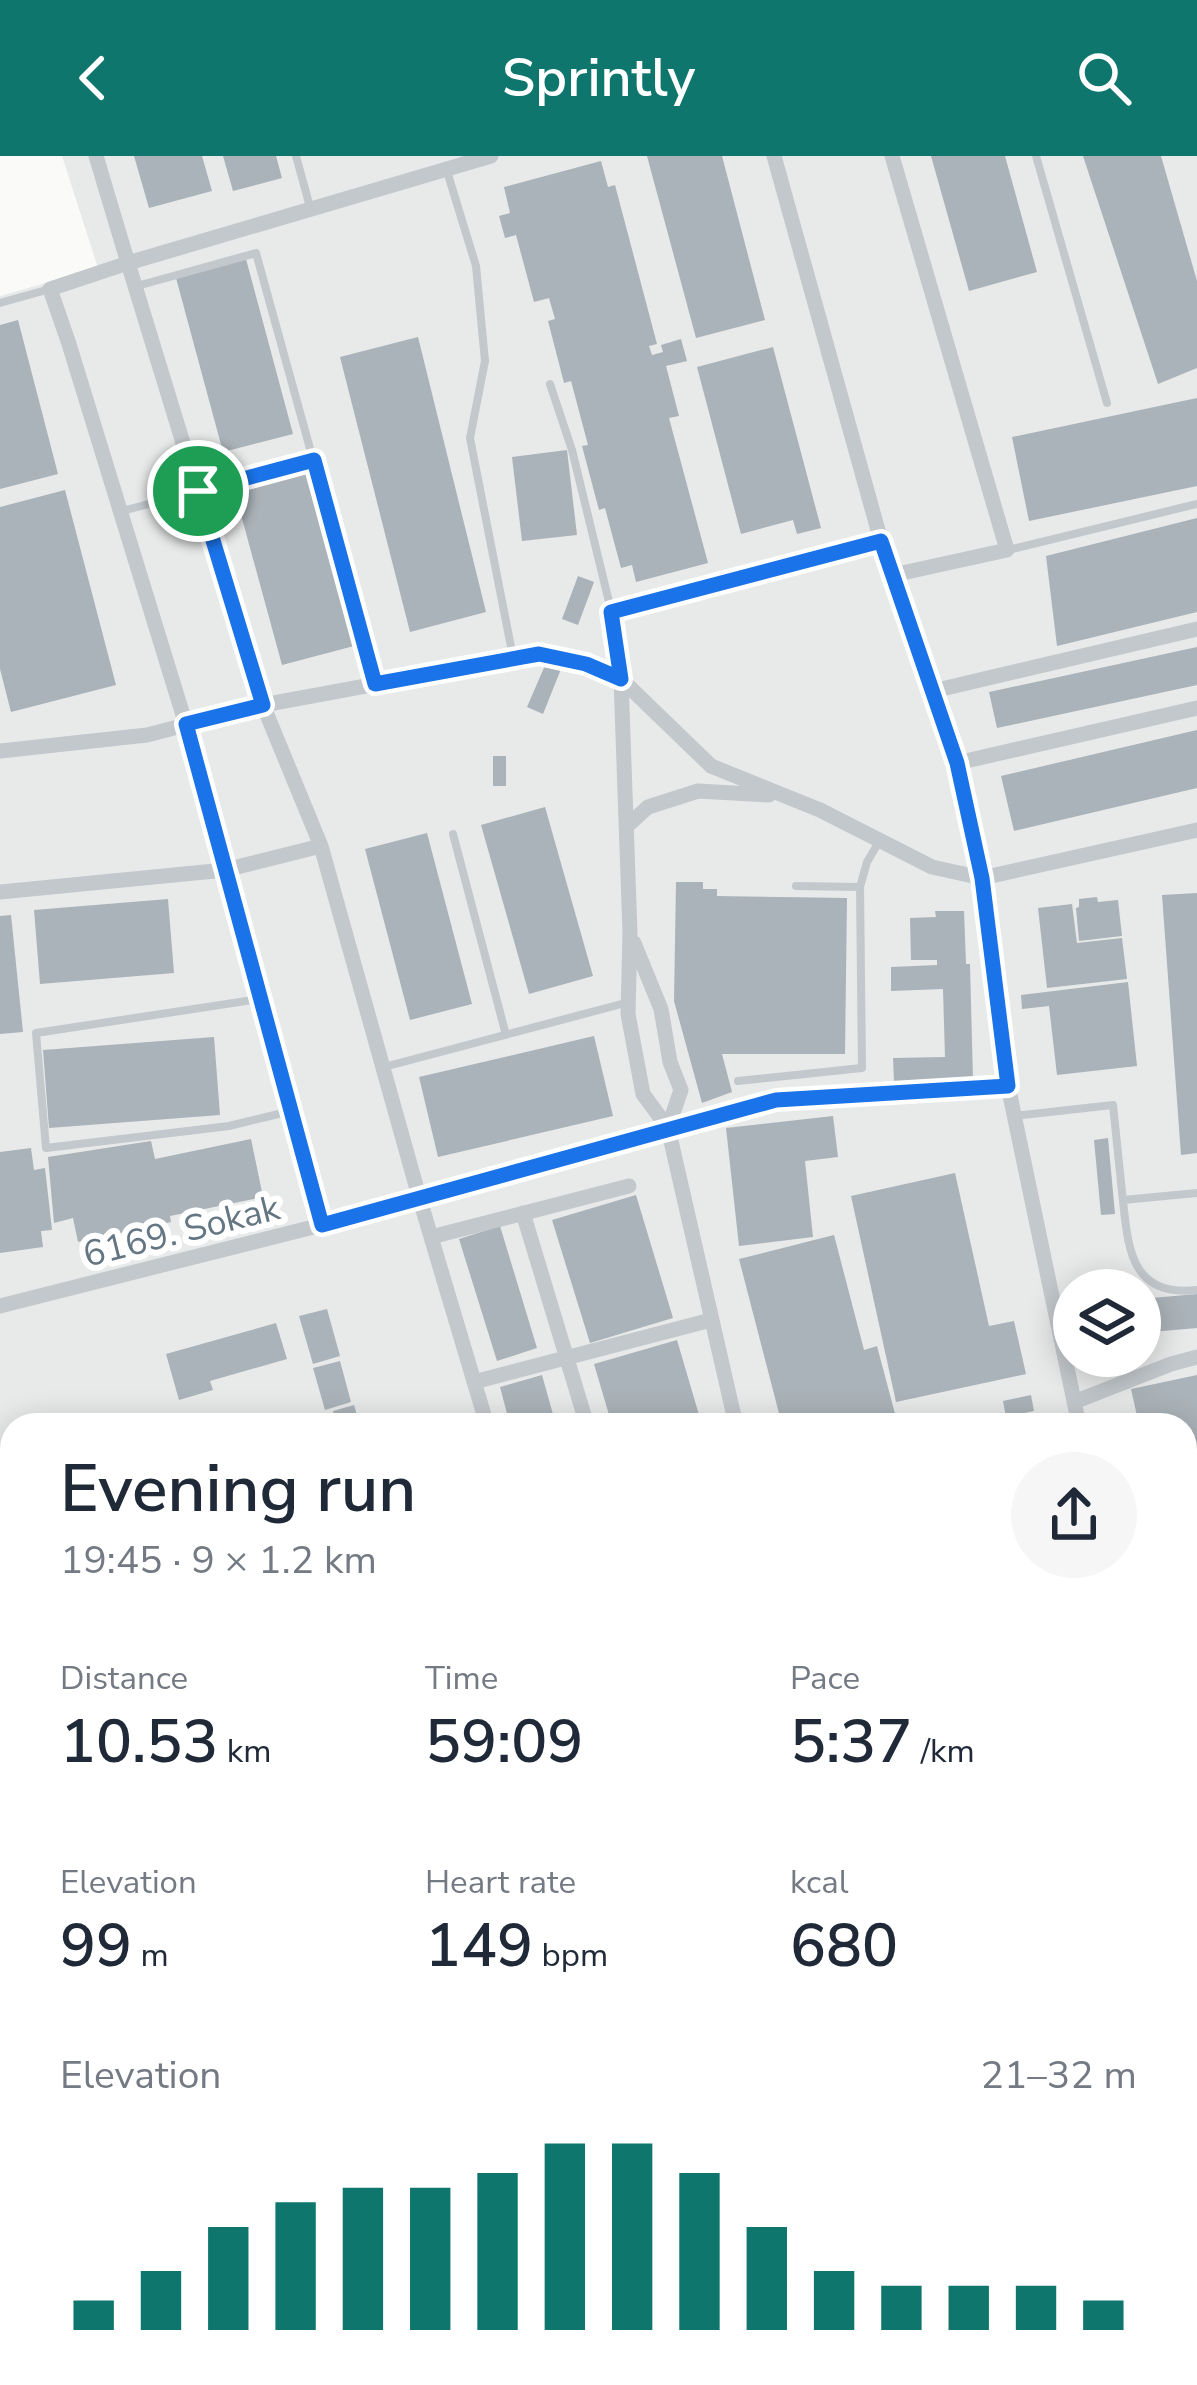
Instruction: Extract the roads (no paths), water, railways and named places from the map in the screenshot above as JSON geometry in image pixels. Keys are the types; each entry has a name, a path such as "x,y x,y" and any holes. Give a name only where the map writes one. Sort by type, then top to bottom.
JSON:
{"street":[{"path":"95,156 263,705 321,846 483,1413"},
{"path":"322,1225 186,724 50,289 491,156"},
{"path":"774,156 881,541 957,763 982,878 1008,1086 1076,1413"},
{"path":"892,156 1007,550 893,575"},
{"path":"733,1413 668,1128 643,1094 628,1014 630,933 621,679 611,612 881,541"},
{"path":"933,691 1197,629"},
{"path":"0,751 147,735 263,705 539,654 586,664 621,679 710,766 820,810 932,867 982,878 1197,830"},
{"path":"957,763 1197,708"},
{"path":"626,827 648,807 698,791 784,796"},
{"path":"0,892 226,870 321,846"},
{"path":"630,933 661,1009 670,1062 681,1090 668,1128"},
{"name":"6169. Sokak","path":"0,1306 420,1200 776,1100 1008,1086"},
{"path":"431,1237 629,1186"},
{"path":"523,1213 583,1413"},
{"path":"474,1382 711,1320"},
{"path":"1074,1402 1197,1357"}],"lane":[{"path":"296,156 311,208"},
{"path":"1036,156 1107,403"},
{"path":"446,168 476,266 485,362 470,438 514,658"},
{"path":"135,286 256,253 375,684"},
{"path":"0,303 50,289"},
{"path":"550,384 572,449 611,612"},
{"path":"121,512 314,460"},
{"path":"1007,550 1197,504"},
{"path":"453,834 506,1035"},
{"path":"738,1081 862,1068 860,886 880,840"},
{"path":"796,886 860,886"},
{"path":"261,999 35,1033 46,1148 229,1126 291,1111"},
{"path":"383,1068 629,1001"},
{"path":"1015,1117 1113,1105 1128,1249 1146,1277 1176,1291 1197,1290"},
{"path":"1123,1200 1197,1193"}]}
